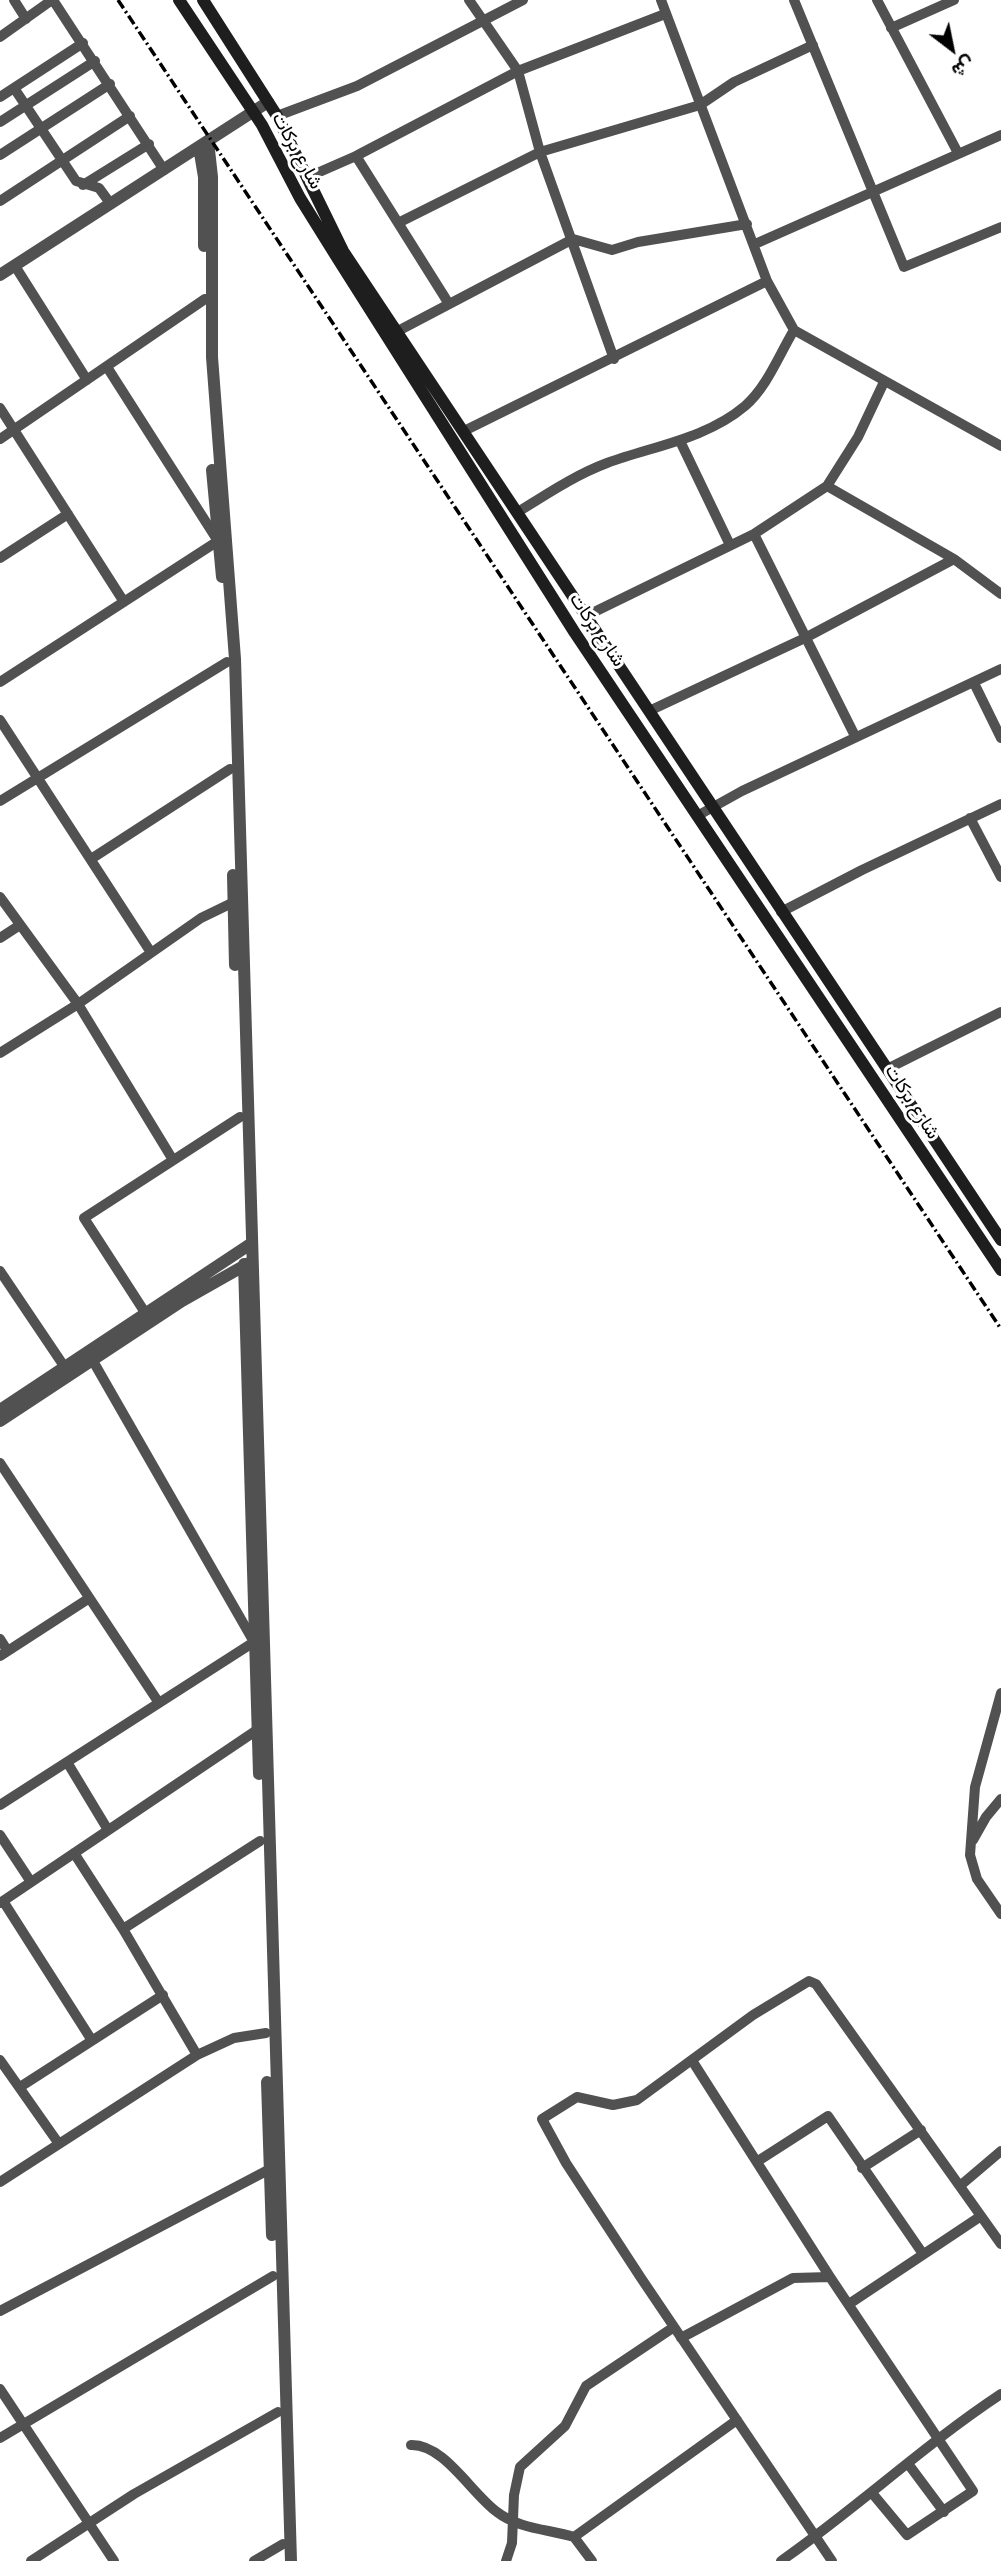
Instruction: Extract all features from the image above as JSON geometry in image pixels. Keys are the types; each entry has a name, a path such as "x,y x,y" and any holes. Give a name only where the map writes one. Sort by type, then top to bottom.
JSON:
{"main road":[{"name":"شارع بركات","path":"179,0 253,112 300,198 575,633 1001,1270"},
{"name":"شارع بركات","path":"203,0 277,116 344,251 396,332 781,912 889,1068 1001,1240"}],"street":[{"path":"14,0 26,19"},
{"path":"0,37 53,0 164,170"},
{"path":"469,0 517,71 540,152 614,359"},
{"path":"277,116 316,104 356,86 523,0"},
{"path":"660,0 767,281 794,330 1001,446"},
{"path":"794,0 871,193 904,267 1001,227"},
{"path":"877,0 958,153"},
{"path":"891,28 954,0"},
{"path":"308,177 356,156 517,71 666,14"},
{"path":"0,97 83,43"},
{"path":"398,223 540,152 700,105 734,82 813,45"},
{"path":"0,122 95,61"},
{"path":"0,155 110,84"},
{"path":"15,88 76,181 99,188 110,203"},
{"path":"0,275 268,102"},
{"path":"0,201 131,116"},
{"path":"755,244 1001,135"},
{"path":"83,185 149,144"},
{"path":"203,144 205,368 235,659 254,1643 266,2033 273,2115 270,2169 284,2561"},
{"path":"203,144 212,192 212,358 218,541 227,662 240,1117 248,1246"},
{"path":"356,156 449,304"},
{"path":"396,332 573,239 612,250 638,242 747,224"},
{"path":"15,266 88,380"},
{"path":"464,431 767,281"},
{"path":"0,439 205,299"},
{"path":"518,512 579,475 680,441 745,405 760,389 794,330"},
{"path":"107,367 218,541"},
{"path":"586,616 754,534 827,486 859,437 884,382"},
{"path":"0,408 124,602"},
{"path":"680,441 730,545"},
{"path":"827,486 954,559 1001,594"},
{"path":"0,558 68,514"},
{"path":"754,534 855,736"},
{"path":"0,682 218,541"},
{"path":"649,711 805,638 954,559"},
{"path":"0,802 37,776 227,662"},
{"path":"698,816 855,736 1001,669"},
{"path":"974,683 1001,738"},
{"path":"0,720 150,951"},
{"path":"91,859 230,769"},
{"path":"781,912 1001,804"},
{"path":"970,818 1001,877"},
{"path":"0,897 78,1004 173,1160"},
{"path":"0,1053 78,1004 150,951 216,909 234,902"},
{"path":"0,938 20,925"},
{"path":"889,1068 1001,1012"},
{"path":"146,1314 84,1218 240,1117"},
{"path":"0,1421 146,1314 248,1246"},
{"path":"0,1410 68,1371 93,1361 182,1301 248,1264"},
{"path":"248,1264 273,2115 291,2561"},
{"path":"0,1271 68,1371"},
{"path":"93,1361 254,1643"},
{"path":"0,1463 159,1703"},
{"path":"0,1639 4,1653 88,1599"},
{"path":"0,1805 254,1643"},
{"path":"1001,1693 988,1745 979,1764 971,1844 972,1867 1001,1914"},
{"path":"91,2039 2,1902 257,1730"},
{"path":"67,1762 108,1829"},
{"path":"971,1844 979,1828 1001,1799"},
{"path":"0,1835 31,1882"},
{"path":"123,1929 260,1842"},
{"path":"74,1853 123,1929 197,2055"},
{"path":"832,2561 566,2163 542,2119 577,2097 625,2105 693,2062 753,2015 809,1980 816,1984 1001,2244"},
{"path":"20,2087 163,1995"},
{"path":"0,2182 197,2055 234,2038 266,2033"},
{"path":"0,2060 59,2144"},
{"path":"693,2062 830,2277 973,2491 907,2535 872,2493"},
{"path":"758,2161 828,2116 923,2254"},
{"path":"862,2168 921,2130"},
{"path":"961,2185 1001,2151"},
{"path":"0,2311 270,2169"},
{"path":"849,2304 981,2216"},
{"path":"0,2438 273,2276"},
{"path":"681,2338 793,2278 830,2277"},
{"path":"506,2561 515,2523 514,2495 520,2467 565,2426 586,2386 674,2327"},
{"path":"0,2389 114,2561"},
{"path":"781,2561 909,2465 938,2438 1001,2394"},
{"path":"31,2561 89,2523 278,2412"},
{"path":"574,2537 737,2420"},
{"path":"411,2445 436,2451 485,2502 515,2523 574,2537 592,2561"},
{"path":"909,2465 944,2512"},
{"path":"254,2561 283,2544"}],"railway":[{"path":"118,0 1001,1329"}]}
